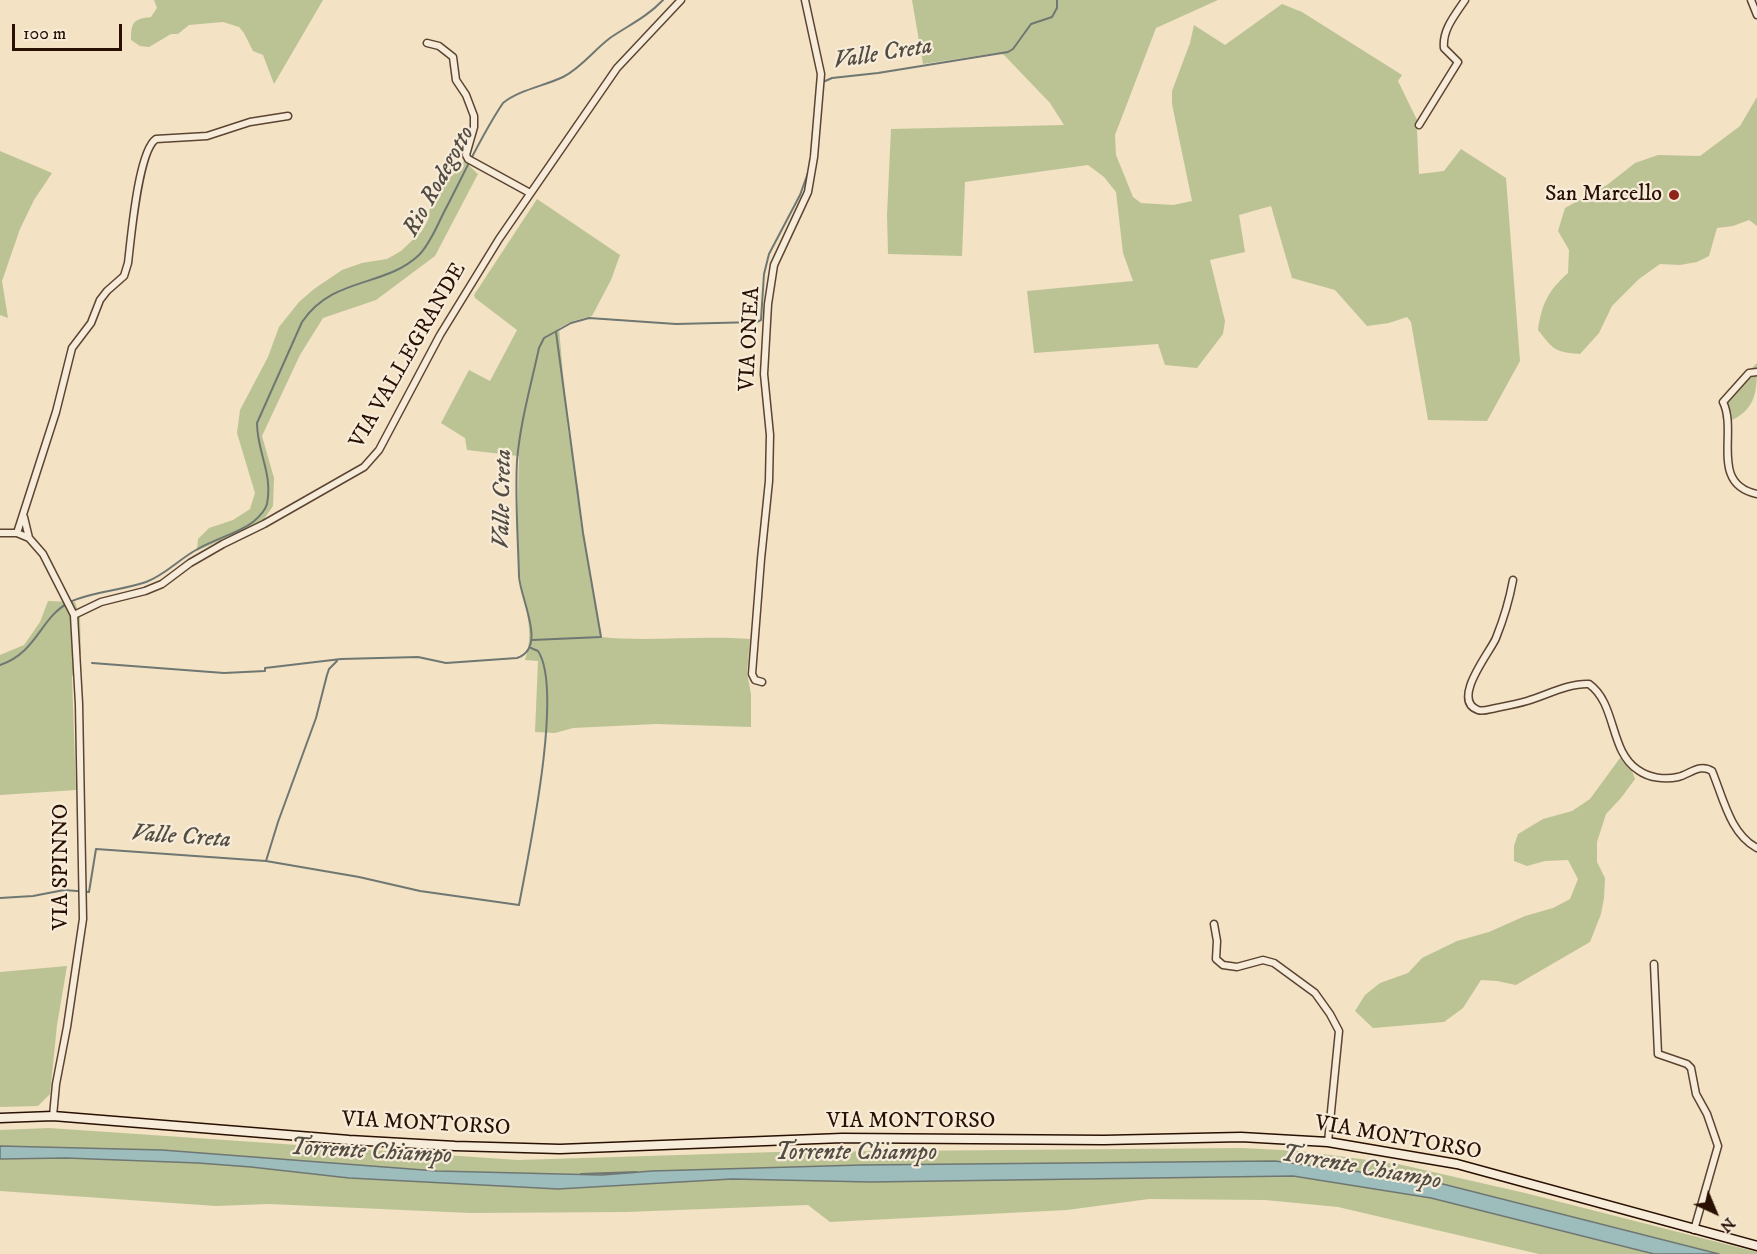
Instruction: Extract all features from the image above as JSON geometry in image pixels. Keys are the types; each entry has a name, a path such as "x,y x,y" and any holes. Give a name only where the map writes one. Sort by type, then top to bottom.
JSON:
{"main road":[{"name":"VIA MONTORSO","path":"0,1118 53,1116 349,1140 548,1149 842,1138 1104,1140 1240,1137 1328,1142 1457,1164 1757,1246"}],"street":[{"name":"VIA VALLEGRANDE","path":"74,615 101,602 162,585 190,563 222,544 264,524 364,467 379,450 413,384 469,286 530,194 617,68 681,0"},
{"name":"VIA ONEA","path":"762,682 755,680 752,674 769,481 770,435 764,374 768,304 774,265 808,192 814,157 821,74 805,0"},
{"path":"1419,125 1458,62 1444,48 1443,41 1445,31 1465,0"},
{"path":"1751,0 1757,15"},
{"path":"426,42 439,46 453,57 456,80 466,95 474,116 474,127 466,155 530,194"},
{"path":"17,533 56,412 72,348 91,323 100,300 124,276 128,263 140,176 150,143 156,139 207,136 250,122 288,116"},
{"path":"1757,372 1749,373 1723,402 1728,412 1727,457 1730,474 1737,484 1757,494"},
{"path":"24,517 28,538"},
{"path":"0,533 17,533 28,538 42,554 74,615"},
{"path":"1513,580 1508,608 1493,645 1475,671 1470,688 1471,705 1477,710 1484,711 1524,702 1579,684 1589,684 1601,695 1627,761 1649,776 1662,778 1678,777 1698,768 1712,771 1735,828 1744,840 1757,848"},
{"name":"VIA SPINNO","path":"53,1116 56,1083 83,919 79,704 74,615"},
{"path":"1214,924 1217,941 1216,959 1223,965 1237,967 1263,960 1274,963 1315,993 1339,1031 1328,1142"},
{"path":"1654,964 1658,1054 1687,1064 1691,1068 1696,1094 1707,1114 1718,1146 1694,1230"}],"green space":[{"path":"154,0 323,0 274,84 263,55 253,51 239,27 223,22 189,25 178,34 171,34 149,47 140,46 131,40 135,22 151,17 157,8"},
{"path":"912,0 1218,0 1156,28 1115,135 1116,155 1133,197 1141,203 1173,205 1192,201 1172,104 1172,91 1190,43 1194,25 1225,45 1282,4 1302,12 1402,75 1398,81 1419,124 1417,131 1419,174 1444,171 1461,149 1506,178 1520,361 1487,421 1428,420 1411,322 1407,317 1389,323 1367,326 1335,290 1292,278 1271,206 1239,215 1245,252 1210,260 1225,321 1223,334 1197,368 1165,365 1158,344 1034,353 1027,291 1133,281 1123,253 1116,192 1104,177 1088,165 965,182 962,256 888,254 887,215 891,129 1064,125 1050,103 1004,55 997,53 923,64"},
{"path":"1757,97 1757,226 1749,220 1733,226 1717,228 1709,256 1697,262 1680,265 1660,264 1639,279 1612,306 1599,333 1580,354 1560,351 1551,346 1538,330 1547,298 1568,273 1569,250 1558,231 1565,208 1607,185 1635,163 1658,155 1700,156 1740,126"},
{"path":"0,151 52,173 34,200 20,229 2,281 8,318 0,315"},
{"path":"464,161 478,174 435,256 376,300 323,318 300,355 262,436 274,478 273,506 264,519 197,551 198,539 209,528 233,520 250,509 255,493 237,433 240,410 268,357 279,327 299,302 342,270 362,263 387,259 401,251 422,231 428,220 430,208 445,184"},
{"path":"537,199 620,255 611,280 592,316 559,328 568,431 579,493 580,518 601,637 750,639 747,673 751,694 751,727 656,724 573,728 555,733 535,732 538,661 525,660 529,624 519,564 519,456 467,450 465,438 441,423 469,370 490,381 517,330 474,295"},
{"path":"1757,363 1756,390 1746,411 1730,421 1722,418 1724,396"},
{"path":"48,601 75,602 80,617 81,653 72,677 76,790 0,795 0,655 24,645 40,622"},
{"path":"1620,758 1631,768 1635,779 1606,814 1597,842 1597,862 1605,878 1604,898 1601,914 1590,942 1516,985 1481,980 1463,1008 1444,1022 1373,1028 1355,1011 1365,995 1380,983 1408,973 1422,958 1457,941 1489,932 1525,916 1553,908 1570,899 1578,879 1568,860 1545,861 1527,866 1514,861 1514,846 1518,834 1543,819 1572,811 1590,799"},
{"path":"67,966 57,1025 50,1094 38,1106 0,1107 0,972"},
{"path":"49,1128 518,1160 776,1152 1242,1148 1300,1151 1398,1164 1525,1193 1757,1252 1757,1254 1719,1254 1431,1181 1275,1161 861,1165 652,1171 602,1175 437,1171 162,1150 0,1146 0,1130"},
{"path":"66,1158 198,1163 349,1178 558,1189 732,1179 871,1182 1293,1176 1431,1198 1654,1254 1539,1254 1338,1207 1265,1200 1149,1199 1067,1210 830,1222 808,1205 626,1212 470,1213 269,1204 216,1206 0,1191 0,1159"}],"water":[{"path":"0,1146 162,1150 437,1171 602,1175 652,1171 861,1165 1275,1161 1431,1181 1719,1254 1654,1254 1431,1198 1293,1176 871,1182 732,1179 558,1189 349,1178 198,1163 66,1158 0,1159"}],"waterway":[{"name":"Rio Rodegotto","path":"0,665 23,652 52,616 70,602 153,579 196,550 240,530 257,518 266,507 268,493 257,423 302,322 314,307 328,297 343,289 390,273 423,251 479,143 503,103 516,95 570,73 610,38 644,16 663,0"},
{"name":"Valle Creta","path":"823,82 832,78 1008,52 1013,49 1031,24 1052,17 1057,8 1057,0"},
{"name":"Valle Creta","path":"92,663 224,673 265,671 265,668 341,659 418,657 446,663 517,658 526,653 531,644 532,634 519,576 517,461 526,404 539,348 544,338 571,323 589,318 676,324 757,322 761,320 764,274 769,254 800,195 809,170"},
{"path":"532,640 601,637 583,533 556,332"},
{"path":"0,898 33,896 64,890 89,892 96,849 266,861 359,877 420,891 519,905 536,813 546,736 545,671 538,651 531,648"},
{"name":"Valle Creta","path":"266,861 316,718 329,669 337,661"},
{"name":"Torrente Chiampo","path":"581,1174 636,1172"}],"place":[{"name":"San Marcello","path":"1674,195"}]}
